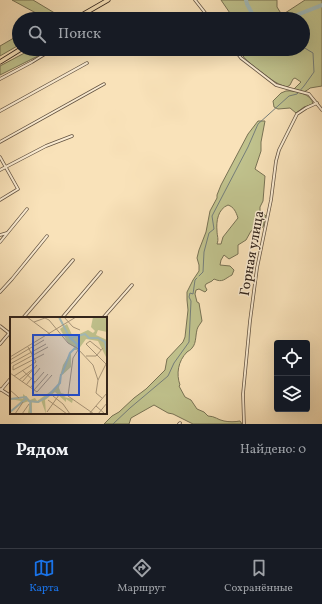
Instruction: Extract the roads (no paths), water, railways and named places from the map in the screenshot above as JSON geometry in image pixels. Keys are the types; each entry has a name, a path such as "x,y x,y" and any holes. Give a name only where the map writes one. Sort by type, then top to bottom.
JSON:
{"main road":[{"path":"87,12 108,0"},
{"path":"0,62 12,55"}],"street":[{"path":"195,0 204,12"},
{"path":"0,79 42,56"},
{"path":"239,56 276,85 309,94 322,110"},
{"path":"0,111 87,62"},
{"path":"0,142 104,84"},
{"name":"Горная улица","path":"244,424 243,394 250,321 257,268 271,200 276,162 279,150 297,114 317,103"},
{"path":"0,170 46,146 72,136"},
{"path":"0,157 18,189 0,200"},
{"path":"0,242 27,209"},
{"path":"0,235 8,232"},
{"path":"0,292 47,236"},
{"path":"24,317 73,260"},
{"path":"63,317 101,272"},
{"path":"104,317 132,284"},
{"path":"0,326 10,332 0,344"},
{"path":"10,379 1,389 10,395"}],"waterway":[{"path":"246,0 251,12"},
{"path":"304,12 322,5"},
{"path":"199,276 203,272 204,252 209,233 214,229 212,216 248,147 258,124 289,96 297,94 314,72 313,53 310,51"},
{"path":"113,424 168,376 174,363 189,342 191,301 189,297 190,293 193,294 195,280 197,278"}]}
